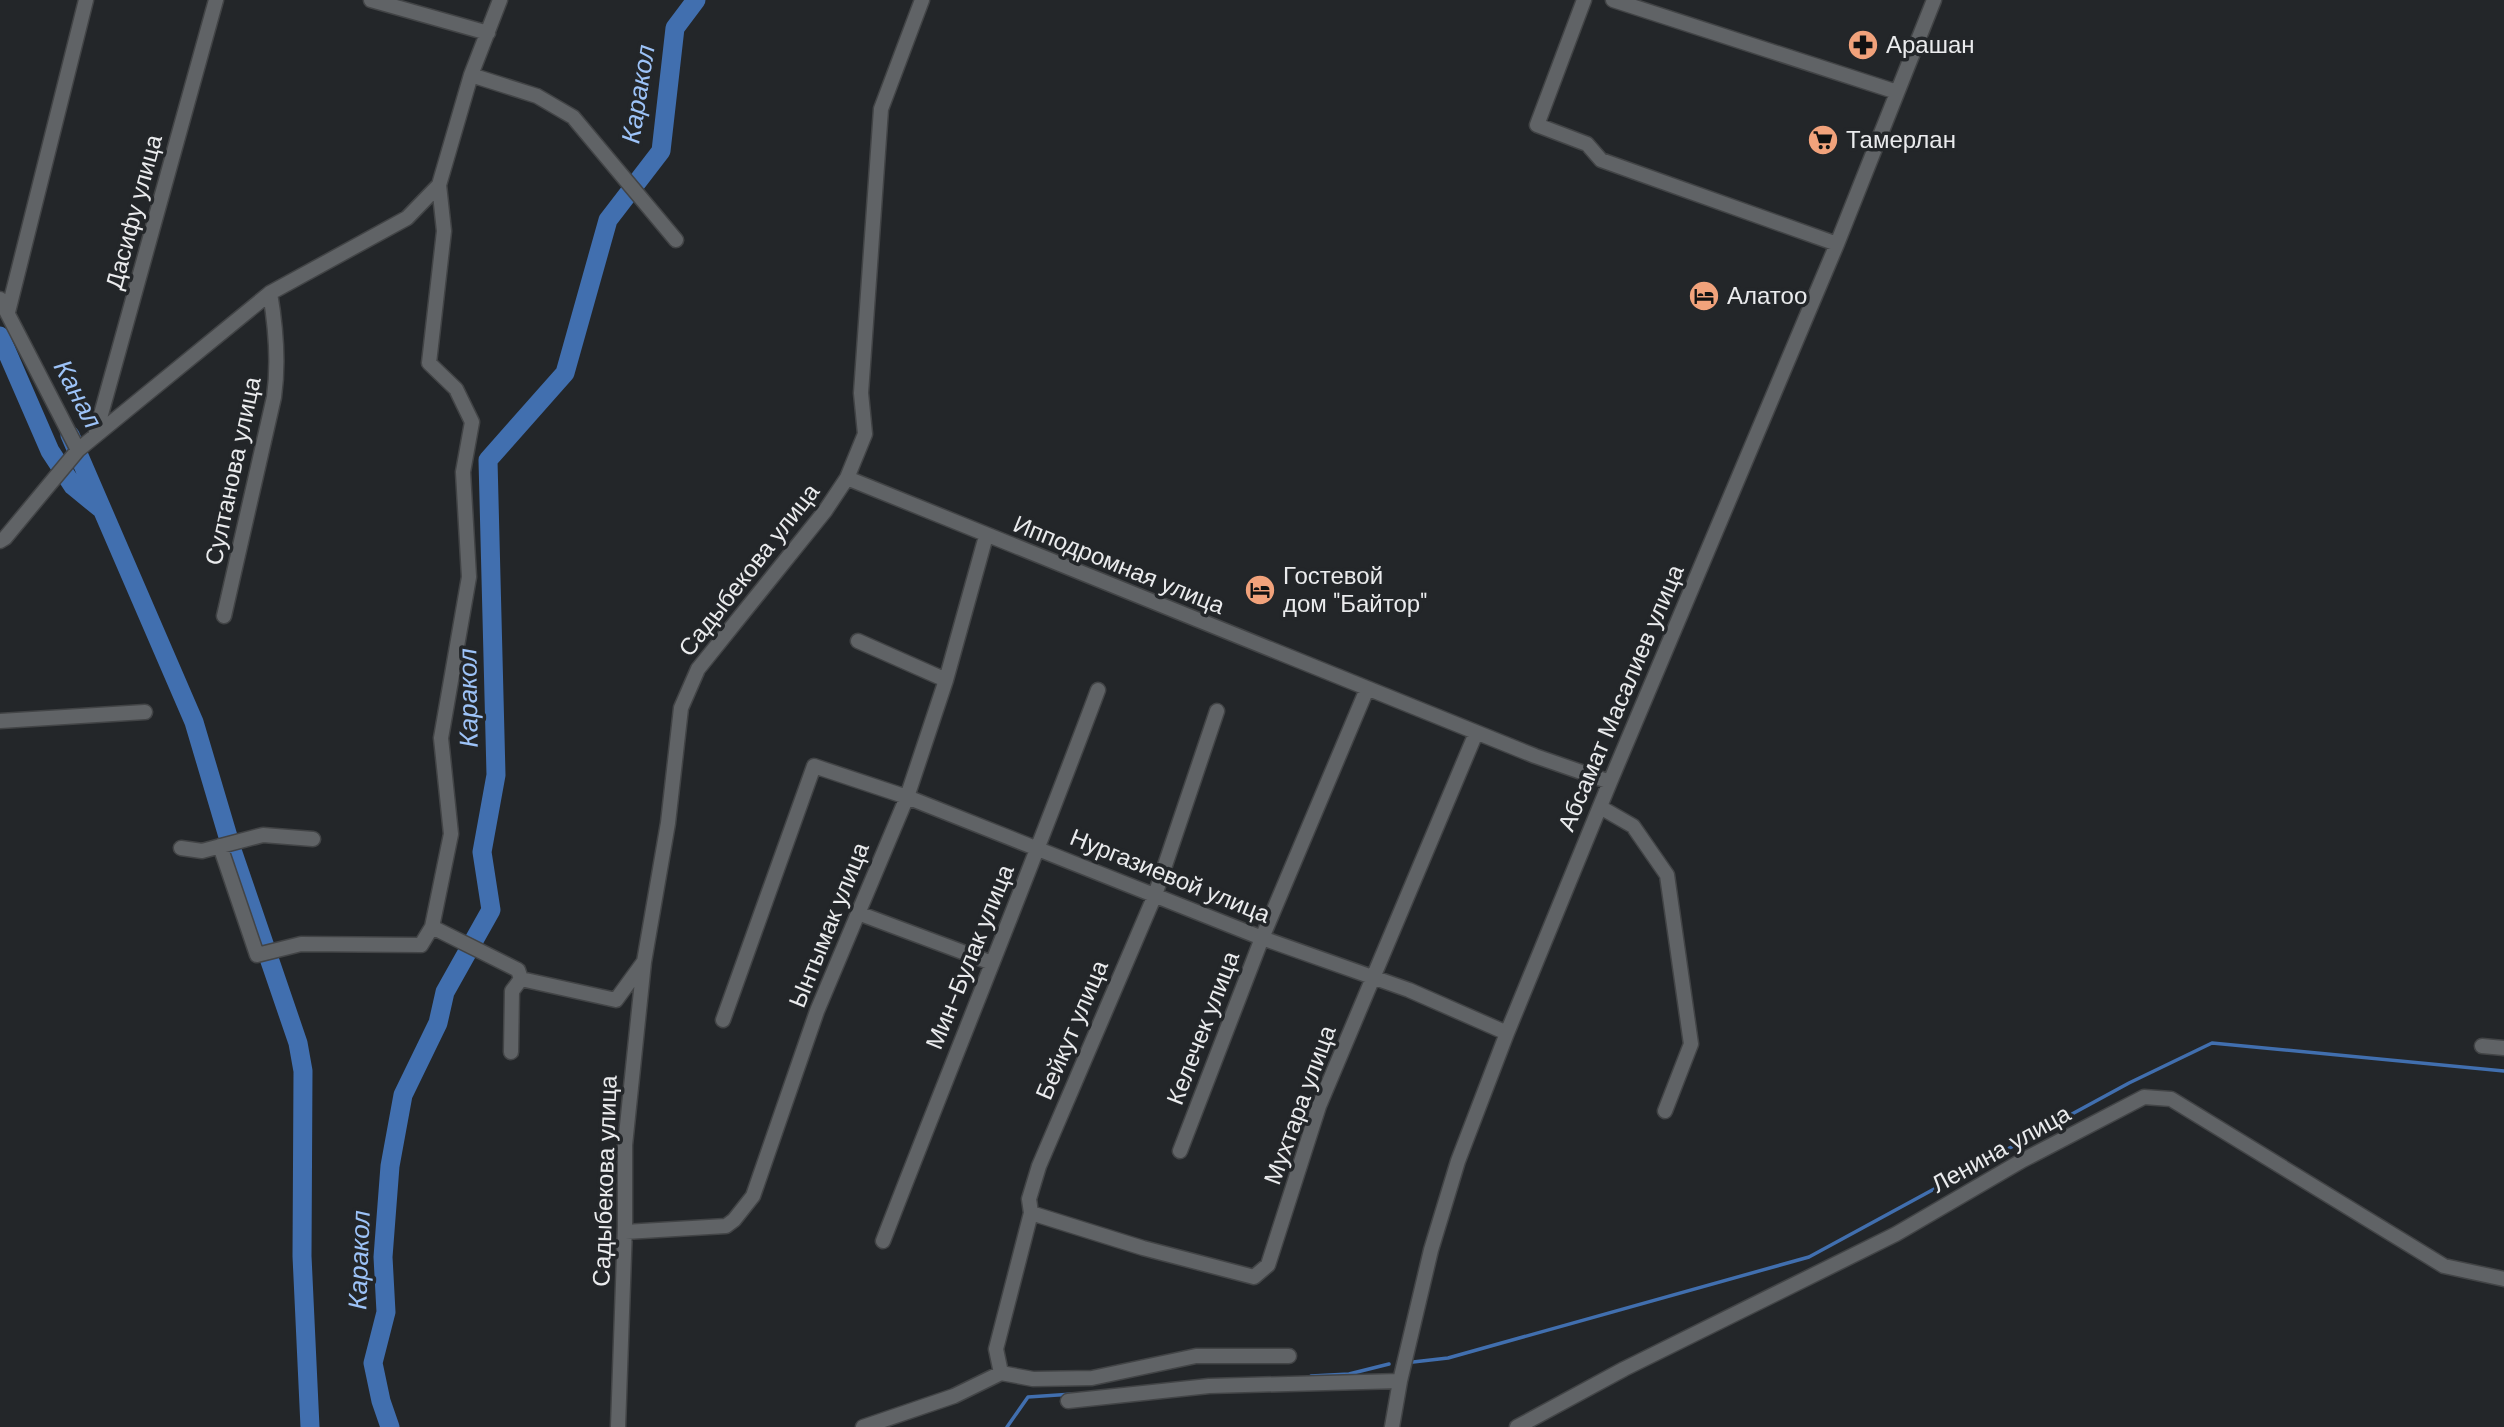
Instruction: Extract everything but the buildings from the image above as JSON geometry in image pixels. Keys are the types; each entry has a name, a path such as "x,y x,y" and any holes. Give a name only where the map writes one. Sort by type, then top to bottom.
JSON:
{"street":[{"path":"78,450 4,306 86,0"},
{"name":"Дасифу улица","path":"95,436 216,0"},
{"path":"371,0 488,33"},
{"path":"221,846 257,955 301,944 421,946 432,927 451,834 441,738 469,577 463,472 472,422 456,390 429,363 444,231 439,185 471,75 500,0"},
{"name":"Садыбекова улица","path":"618,1427 625,1232 625,1145 644,962 668,823 681,708 698,669 825,511 847,478 865,434 860,393 881,109 922,0"},
{"path":"1584,0 1537,125 1587,144 1601,160 1837,244"},
{"path":"1613,0 1897,92"},
{"name":"Абсамат Масалиев улица","path":"1392,1427 1431,1250 1458,1161 1507,1033 1837,244 1934,0"},
{"path":"471,75 537,96 573,117 676,240"},
{"path":"0,541 78,450 270,293 407,218 439,185"},
{"name":"Султанова улица","path":"224,616 275,397 278,359 270,293"},
{"name":"Ипподромная улица","path":"847,478 1476,733 1610,782"},
{"name":"Ынтымак улица","path":"625,1232 726,1226 753,1196 817,1011 906,797 946,680 986,536"},
{"path":"858,641 946,680"},
{"name":"Келечек улица","path":"1180,1151 1262,938 1367,689"},
{"name":"Мин-Булак улица","path":"883,1241 1039,849 1098,690"},
{"name":"Бейкут улица","path":"1001,1373 996,1349 1031,1213 1029,1199 1039,1166 1155,895 1217,711"},
{"path":"0,721 145,712"},
{"name":"Мухтара улица","path":"1031,1213 1143,1248 1254,1277 1268,1265 1319,1106 1476,733"},
{"name":"Нургазиевой улица","path":"723,1020 814,766 906,797 1262,938 1409,990 1507,1033"},
{"path":"1600,807 1633,826 1667,875 1691,1044 1665,1111"},
{"path":"181,848 202,851 264,835 313,839"},
{"path":"858,913 992,963"},
{"path":"432,927 518,970 521,979"},
{"path":"616,1000 644,962"},
{"path":"521,979 616,1000 638,1018"},
{"path":"511,1052 512,991 521,979"},
{"path":"2482,1046 2504,1048"},
{"name":"Ленина улица","path":"1517,1427 1624,1368 1896,1234 2023,1160 2144,1097 2171,1099 2444,1266 2504,1279"},
{"path":"863,1427 954,1396 1001,1373 1033,1379 1092,1378 1196,1356 1289,1356"},
{"path":"1068,1401 1209,1387 1400,1381"}],"waterway":[{"name":"Каракол","path":"390,1427 373,1363 386,1312 383,1257 390,1166 403,1095 438,1023 445,992 491,910 482,852 496,775 488,460 565,373 608,220 661,151 675,28 696,0"},
{"name":"Канал","path":"0,336 50,451 73,486 100,508"},
{"path":"70,435 194,722 232,850 298,1043 303,1071 302,1256 310,1427"},
{"path":"1413,1362 1448,1358 1809,1257 2129,1083 2212,1043 2504,1071"},
{"path":"1311,1376 1349,1374 1389,1364"},
{"path":"1007,1427 1028,1397 1073,1394"}],"place":[{"name":"Арашан","path":"1863,45"},
{"name":"Тамерлан","path":"1823,140"},
{"name":"Алатоо","path":"1704,296"},
{"name":"Гостевой дом \"Байтор\"","path":"1260,590"}]}
